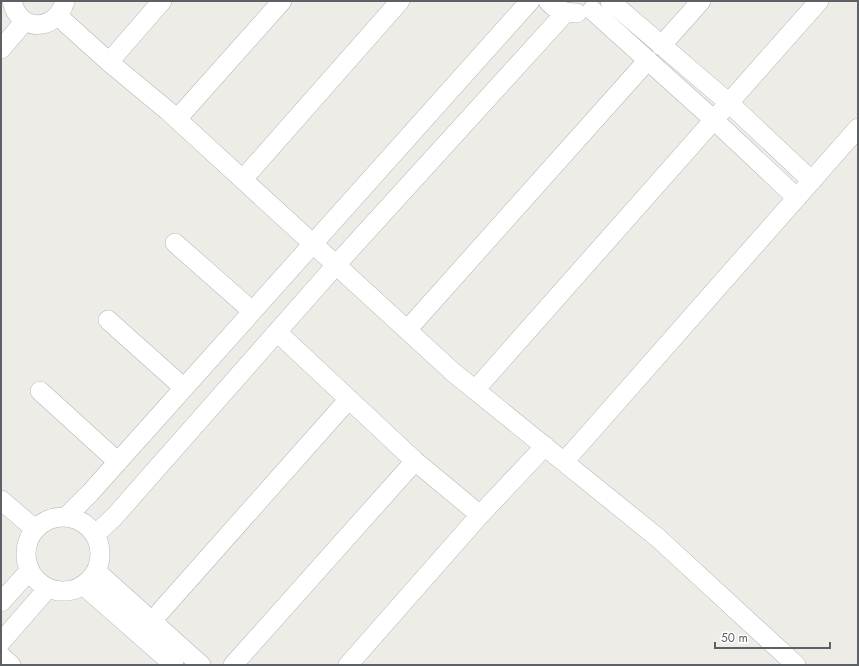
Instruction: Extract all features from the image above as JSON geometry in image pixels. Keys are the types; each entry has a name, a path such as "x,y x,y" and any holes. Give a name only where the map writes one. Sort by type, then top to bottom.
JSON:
{"street":[{"path":"12,1 14,10 19,16 25,21 34,24 43,24 51,21 62,8 109,62 177,119 454,373 658,538 796,665"},
{"path":"109,62 162,1"},
{"path":"177,119 282,1"},
{"path":"243,180 400,1"},
{"path":"66,517 118,462 530,1"},
{"path":"548,1 558,9 575,14 584,13 598,5 648,60 797,198"},
{"path":"610,1 729,103 812,181"},
{"path":"661,46 701,1"},
{"path":"475,390 819,1"},
{"path":"95,535 120,510 336,265 566,12"},
{"path":"1,49 25,21"},
{"path":"407,330 648,60"},
{"path":"564,462 858,128"},
{"path":"175,243 252,311"},
{"path":"108,320 184,388"},
{"path":"277,332 415,462 480,515"},
{"path":"40,391 118,462"},
{"path":"160,612 349,399"},
{"path":"348,665 480,515 545,446"},
{"path":"233,665 415,462"},
{"path":"1,500 36,529"},
{"path":"66,517 83,523 95,535 99,544 99,563 96,572 83,585 65,591 48,588 37,580 30,570 27,561 27,548 31,536 36,529 50,520 66,517"},
{"path":"1,602 30,570"},
{"path":"96,572 201,665"},
{"path":"83,585 174,665"},
{"path":"1,642 48,588"},
{"path":"1,656 11,665"}]}
